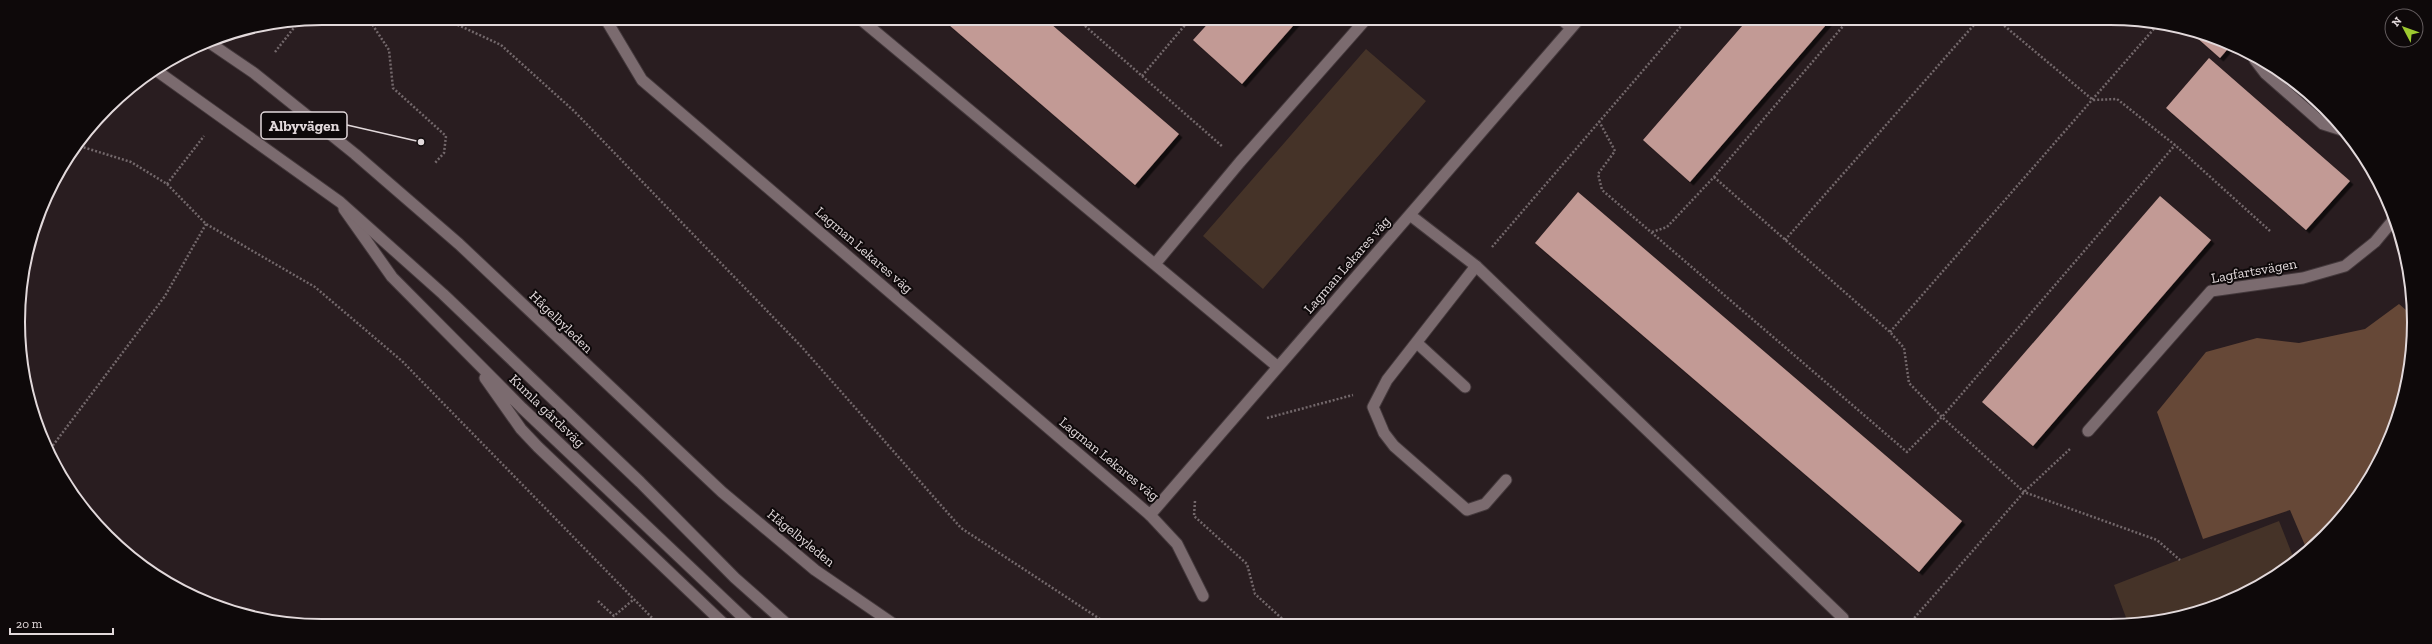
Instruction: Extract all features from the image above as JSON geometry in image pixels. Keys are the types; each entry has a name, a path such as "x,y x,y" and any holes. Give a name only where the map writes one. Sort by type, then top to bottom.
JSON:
{"street":[{"name":"Lagman Lekares väg","path":"608,25 642,80 1150,515 1574,25"},
{"path":"867,25 1278,367"},
{"path":"1155,264 1240,162 1361,25"},
{"path":"1568,25 1572,28"},
{"name":"Hågelbyleden","path":"214,46 254,73 372,169 459,244 592,372 739,507 815,570 886,619"},
{"path":"2260,66 2265,73 2323,124 2334,128"},
{"path":"160,73 340,202 443,294 640,482 735,578 781,619"},
{"name":"Kumla gårdsväg","path":"340,202 392,277 468,354 629,511 745,619"},
{"path":"1410,215 1476,266 1843,618"},
{"name":"Lagfartsvägen","path":"2088,431 2210,291 2303,278 2345,266 2375,242 2390,224"},
{"path":"1476,266 1387,380 1373,407 1384,433 1394,446 1467,510 1485,504 1506,480"},
{"path":"1417,343 1466,387"},
{"path":"468,354 521,429 638,545 718,619"},
{"path":"1150,515 1177,544 1203,596"}],"path":[{"path":"373,25 389,50 393,88 446,136 444,153 434,164"},
{"path":"458,25 501,45 574,110 800,345 962,528 1100,619"},
{"path":"1084,25 1240,162"},
{"path":"1142,76 1185,25"},
{"path":"1476,266 1682,25"},
{"path":"1652,232 1667,227 1714,177 1844,25"},
{"path":"1785,240 1974,25"},
{"path":"2003,25 2093,100 2117,99 2175,145 2270,231"},
{"path":"275,52 295,27"},
{"path":"1890,332 2154,29"},
{"path":"1599,122 1616,151 1598,174 1602,190 1907,452 1942,417 2175,145"},
{"path":"167,184 204,136"},
{"path":"82,147 131,162 167,184 206,224 315,287 402,361 653,619"},
{"path":"1714,177 1890,332 1904,348 1909,383 1942,417 2024,492 2157,540 2180,560"},
{"path":"53,446 164,296 206,224"},
{"path":"1262,420 1362,392 1387,380"},
{"path":"1913,619 2024,492 2088,431"},
{"path":"1195,493 1194,516 1247,564 1255,594 1282,619"},
{"path":"598,601 614,616 633,600"}],"shaded area":[{"path":"1366,49 1426,101 1263,289 1203,236"},
{"path":"2399,304 2406,310 2404,361 2397,399 2384,436 2376,453 2357,487 2346,503 2320,532 2305,546 2290,510 2203,539 2157,412 2206,352 2257,338 2299,343 2365,329"},
{"path":"2279,521 2293,556 2258,579 2224,596 2187,609 2168,613 2126,618 2114,585"}],"building":[{"path":"949,25 1052,25 1179,134 1135,185"},
{"path":"1207,25 1294,25 1242,84 1193,40"},
{"path":"1743,25 1826,25 1690,182 1643,140"},
{"path":"2198,39 2227,50 2220,58"},
{"path":"2209,58 2350,181 2306,230 2166,108"},
{"path":"1578,192 1962,521 1919,572 1535,243"},
{"path":"2160,196 2211,240 2033,446 1982,402"}],"place":[{"name":"Albyvägen","path":"421,142"}]}
